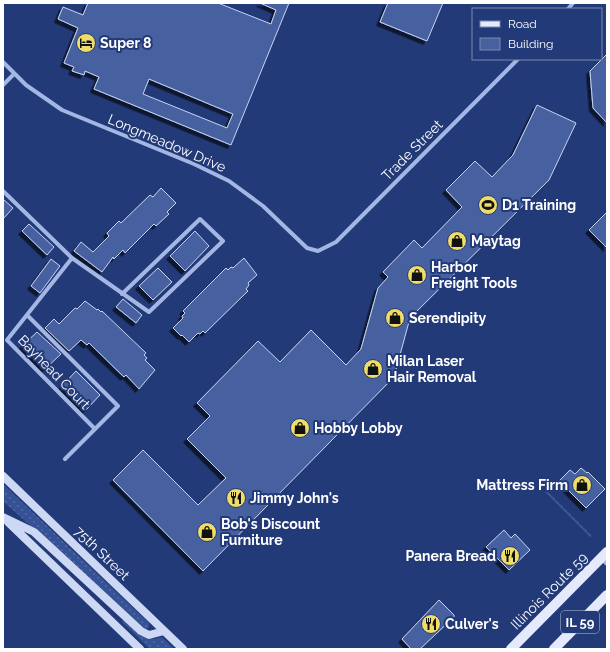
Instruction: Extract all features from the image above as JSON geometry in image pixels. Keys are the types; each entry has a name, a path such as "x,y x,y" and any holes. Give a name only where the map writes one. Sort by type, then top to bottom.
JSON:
{"main road":[{"name":"75th Street","path":"3,476 183,649"},
{"path":"3,517 34,532 141,631 149,635 164,631"},
{"path":"3,517 140,649"},
{"name":"Illinois Route 59","path":"511,649 605,558"},
{"name":"IL 59","path":"554,649 607,595"}],"street":[{"name":"Trade Street","path":"318,251 336,242 517,60"},
{"name":"Longmeadow Drive","path":"3,62 26,85 62,110 194,164 228,181 263,206 307,248 318,251"},
{"path":"3,85 14,74"},
{"path":"3,191 72,258 122,294 149,312 223,241 200,219 122,294"},
{"name":"Bayhead Court","path":"72,258 7,340 95,429"},
{"path":"27,315 118,406 65,459"}],"shaded area":[{"path":"3,484 149,623 149,628 145,629 3,501"},
{"path":"547,491 592,536 590,537 545,492"},
{"path":"124,619 146,637 156,639 162,637 174,649 150,649 122,622"}],"building":[{"path":"88,3 218,3 271,24 276,10 260,3 289,3 231,145 94,89 99,77 85,71 84,75 72,71 74,67 64,63 78,28 58,19 63,7 83,15","holes":["149,79 233,114 227,128 143,94"]},
{"path":"388,3 443,3 427,41 380,22"},
{"path":"607,54 607,123 593,108 590,71"},
{"path":"537,105 576,123 549,180 410,318 394,377 203,571 113,480 143,450 198,505 226,478 187,439 210,416 197,403 258,341 280,362 311,330 346,365 361,349 378,288 388,277 383,272 414,240 422,248 462,207 446,190 475,161 492,177 513,155"},
{"path":"161,188 176,203 167,212 169,214 156,226 154,224 125,253 123,250 114,259 113,257 102,272 74,251 81,242 93,252 109,236 107,233 119,221 121,223 150,195 153,197"},
{"path":"3,199 13,208 3,219"},
{"path":"607,212 607,248 589,230"},
{"path":"29,224 54,247 47,255 22,231"},
{"path":"195,231 209,246 185,271 170,256"},
{"path":"244,258 257,275 248,283 249,285 246,289 248,291 205,333 203,331 200,334 198,333 189,342 173,328 183,318 182,316 185,313 183,311 226,268 228,270 231,267 233,268"},
{"path":"51,259 60,266 40,293 31,286"},
{"path":"158,268 172,282 153,300 139,286"},
{"path":"123,299 142,315 136,323 116,307"},
{"path":"85,301 97,310 102,311 146,353 144,355 147,358 145,360 155,370 139,389 126,375 124,377 89,343 87,345 81,340 69,351 45,328 54,319 59,324 75,308 77,309"},
{"path":"37,332 61,354 45,369 22,346"},
{"path":"76,371 100,395 86,410 62,386"},
{"name":"Mattress Firm","path":"581,468 587,473 588,472 605,489 586,508 559,481 570,470 575,474"},
{"name":"Panera Bread","path":"504,530 511,538 515,534 530,550 509,570 486,547"},
{"name":"Culver's","path":"439,600 454,615 454,617 420,649 411,649 402,639"}],"place":[{"name":"Super 8","path":"86,43"},
{"name":"D1 Training","path":"488,205"},
{"name":"Maytag","path":"457,241"},
{"name":"Harbor Freight Tools","path":"417,275"},
{"name":"Serendipity","path":"395,318"},
{"name":"Milan Laser Hair Removal","path":"373,369"},
{"name":"Hobby Lobby","path":"300,428"},
{"name":"Mattress Firm","path":"582,485"},
{"name":"Jimmy John's","path":"236,498"},
{"name":"Bob's Discount Furniture","path":"207,532"},
{"name":"Panera Bread","path":"510,556"},
{"name":"Culver's","path":"431,624"}]}
